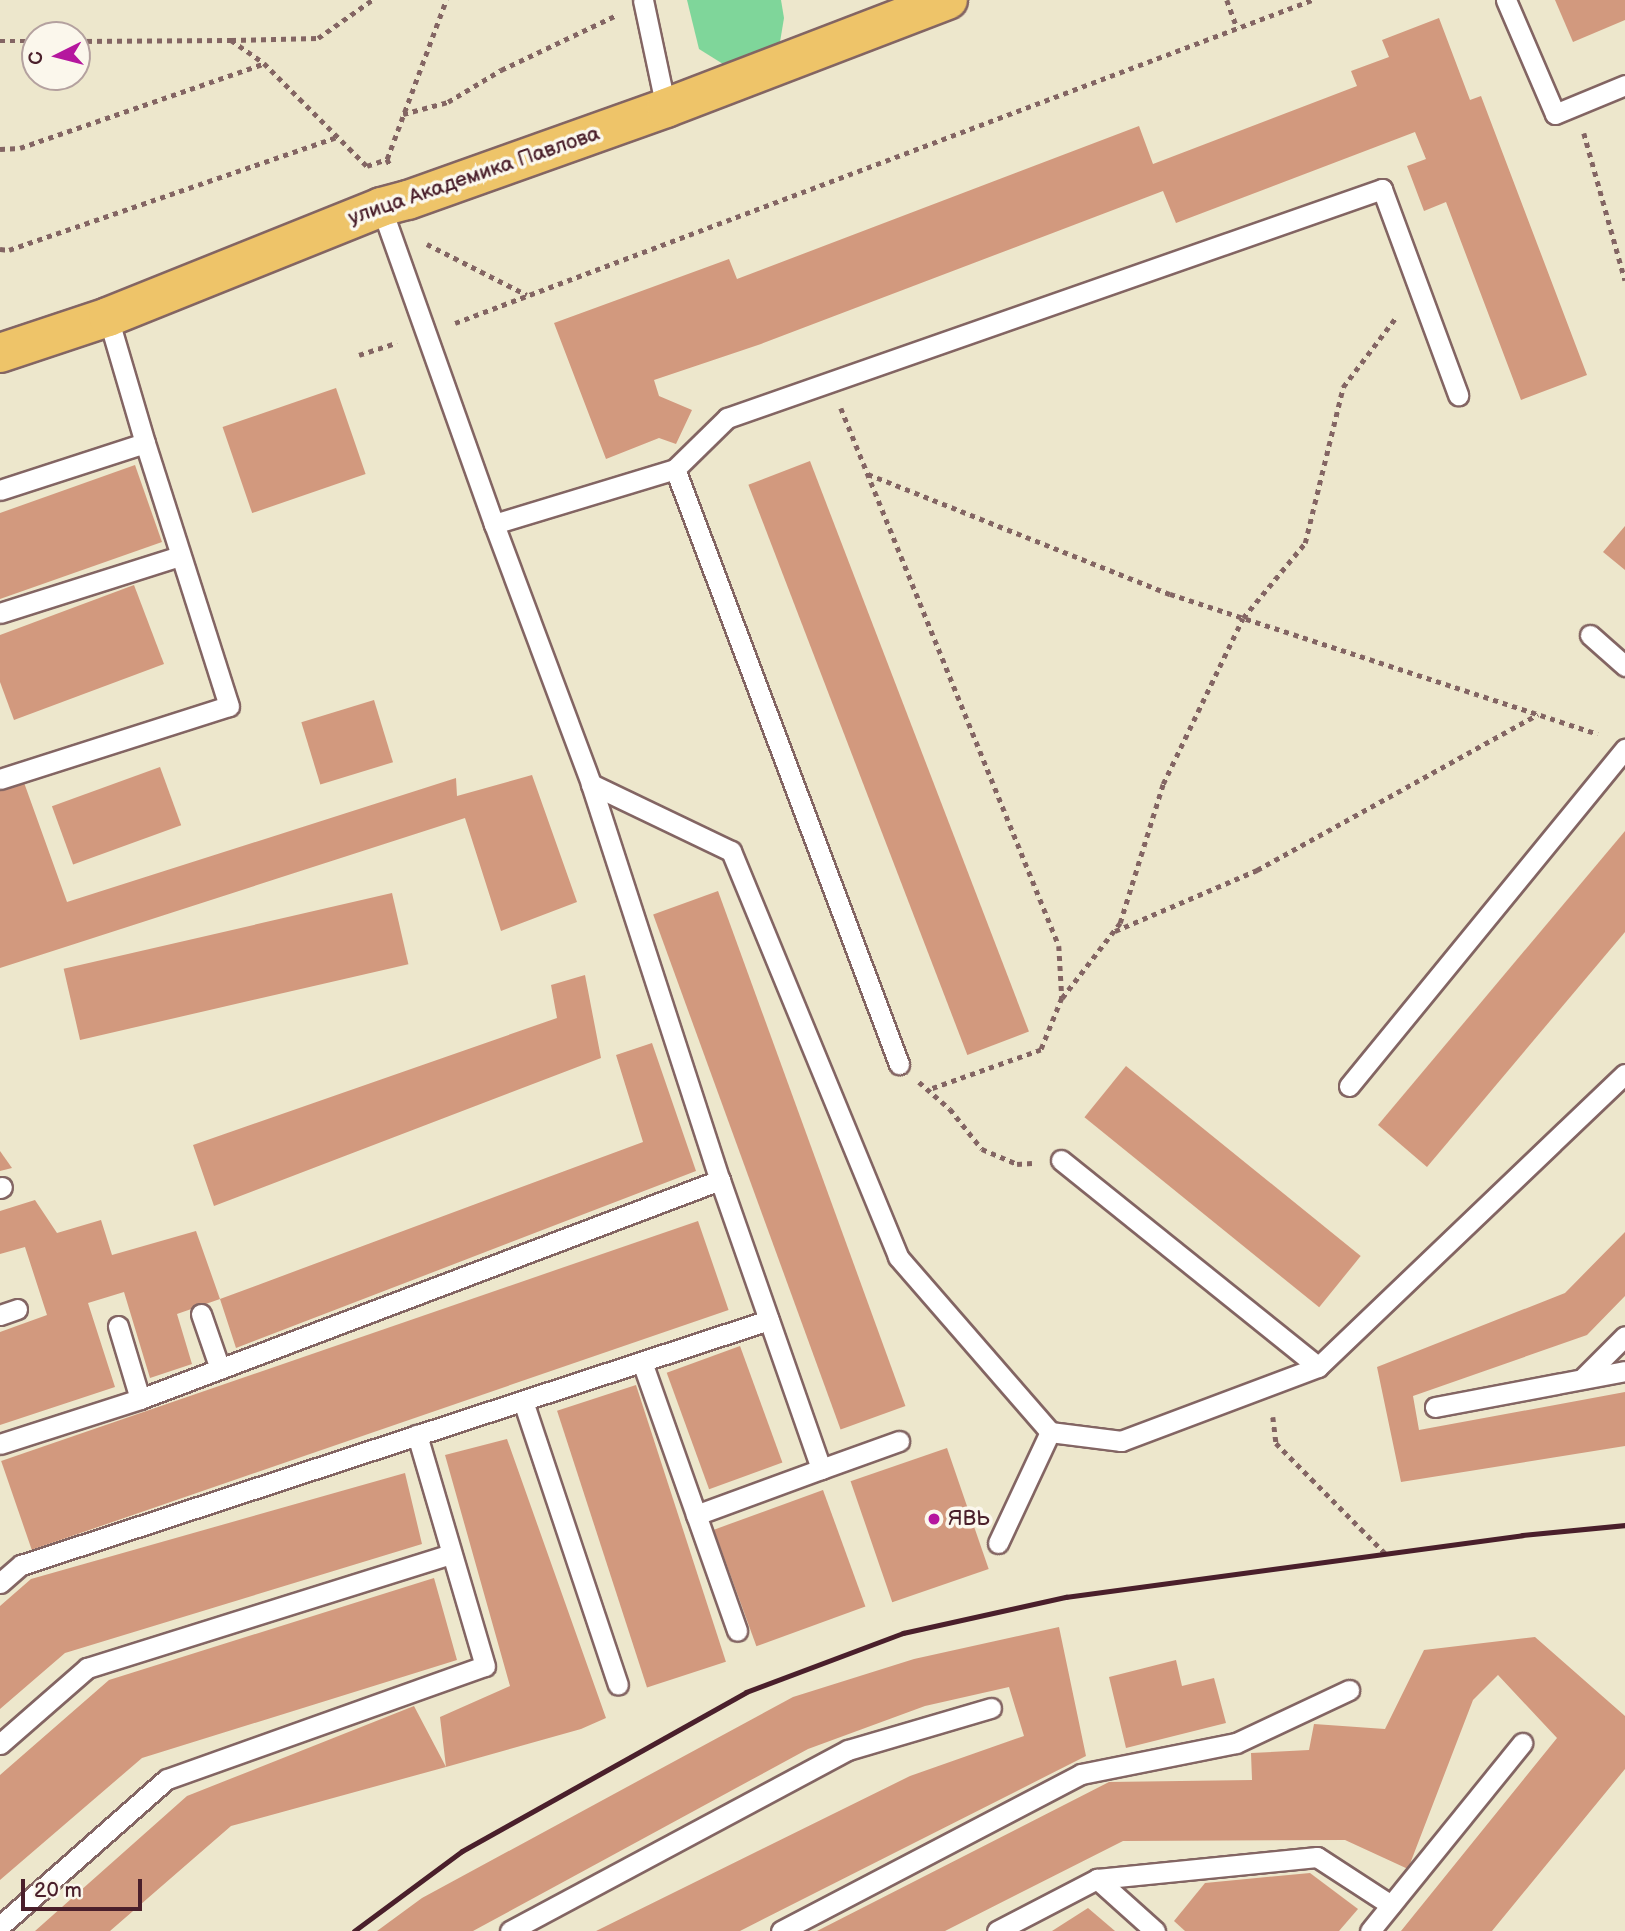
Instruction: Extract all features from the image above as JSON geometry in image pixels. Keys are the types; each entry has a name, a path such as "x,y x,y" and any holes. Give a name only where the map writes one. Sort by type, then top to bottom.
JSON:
{"main road":[{"name":"улица Академика Павлова","path":"0,352 108,317 381,206 408,200 666,108 948,0"}],"lane":[{"path":"643,0 666,108"},
{"path":"1506,0 1555,114 1625,85"},
{"path":"494,524 675,469 727,418 1382,189 1458,395"},
{"path":"381,206 494,524 591,784 720,1180 821,1469"},
{"path":"0,779 229,706 180,556 108,317"},
{"path":"0,490 145,443"},
{"path":"675,469 899,1064"},
{"path":"0,613 180,556"},
{"path":"1590,635 1625,666"},
{"path":"1349,1086 1625,749"},
{"path":"591,784 731,851 898,1257 1050,1432 1121,1441 1318,1367 1625,1074"},
{"path":"1061,1160 1318,1367"},
{"path":"0,1444 140,1399 720,1180"},
{"path":"201,1314 220,1369"},
{"path":"0,1583 21,1565 769,1320"},
{"path":"118,1326 140,1399"},
{"path":"1583,1378 1625,1336"},
{"path":"642,1362 737,1631"},
{"path":"1434,1407 1625,1371"},
{"path":"523,1401 618,1685"},
{"path":"998,1543 1050,1432"},
{"path":"0,1926 167,1779 485,1666 417,1436"},
{"path":"696,1515 899,1441"},
{"path":"0,1744 87,1668 451,1554"},
{"path":"781,1931 1081,1774 1236,1743 1349,1690"},
{"path":"510,1931 848,1750 991,1708"},
{"path":"1370,1931 1522,1743"},
{"path":"997,1931 1097,1879 1317,1857 1391,1905"},
{"path":"1097,1879 1155,1931"}],"path":[{"path":"91,41 318,38 372,0"},
{"path":"387,159 446,0"},
{"path":"1227,0 1237,28"},
{"path":"359,355 426,334 1312,0"},
{"path":"403,114 449,102 501,70 619,14"},
{"path":"231,40 264,64 367,166"},
{"path":"0,41 21,41"},
{"path":"0,149 20,148 264,64"},
{"path":"1576,105 1625,280"},
{"path":"0,249 9,250 338,137"},
{"path":"423,242 527,295"},
{"path":"928,1090 1041,1050 1062,998 1120,923 1164,784 1243,618 1306,543 1343,387 1418,288"},
{"path":"830,382 1059,946 1062,998"},
{"path":"867,474 1170,594 1600,735"},
{"path":"1114,931 1257,870 1538,714"},
{"path":"899,1064 950,1109 982,1149 1017,1164 1061,1160"},
{"path":"1268,1386 1276,1443 1385,1553"}],"green space":[{"path":"687,0 781,0 784,18 780,42 766,57 742,64 723,64 699,49"}],"building":[{"path":"1555,0 1625,0 1625,20 1573,42"},
{"path":"1439,18 1470,100 1481,96 1587,375 1521,400 1446,202 1424,211 1407,166 1426,159 1415,132 1176,223 1163,191 761,344 654,380 659,396 692,410 676,444 659,438 606,459 554,323 729,259 737,279 1139,126 1153,164 1357,86 1351,71 1389,57 1382,40"},
{"path":"336,388 366,474 252,513 223,427"},
{"path":"810,461 1029,1031 967,1055 748,485"},
{"path":"135,465 162,542 0,599 0,513"},
{"path":"1625,526 1625,570 1603,552"},
{"path":"134,585 164,664 14,720 0,682 0,635"},
{"path":"374,700 393,762 320,784 301,722"},
{"path":"160,767 181,825 73,865 52,806"},
{"path":"532,775 577,902 501,931 465,818 0,968 0,784 22,777 67,902 456,778 457,796"},
{"path":"1625,831 1625,932 1427,1167 1378,1125"},
{"path":"718,891 905,1406 841,1430 653,915"},
{"path":"392,893 408,964 80,1040 64,969"},
{"path":"585,975 601,1058 214,1206 193,1145 557,1018 551,985"},
{"path":"652,1043 696,1171 236,1348 220,1299 643,1142 616,1055"},
{"path":"1126,1066 1361,1256 1319,1307 1084,1117"},
{"path":"0,1151 12,1168 0,1171"},
{"path":"35,1200 57,1233 101,1220 112,1255 196,1231 220,1299 177,1314 192,1364 150,1378 124,1292 88,1303 115,1387 0,1425 0,1332 47,1315 25,1247 0,1254 0,1211"},
{"path":"698,1221 729,1310 32,1550 1,1461"},
{"path":"1625,1232 1625,1296 1587,1335 1413,1396 1419,1430 1625,1392 1625,1446 1401,1482 1377,1367 1565,1293"},
{"path":"740,1346 782,1463 709,1489 667,1373"},
{"path":"636,1385 726,1662 647,1687 557,1411"},
{"path":"507,1439 606,1718 581,1729 446,1767 440,1717 510,1686 445,1455"},
{"path":"947,1448 989,1569 892,1602 851,1481"},
{"path":"405,1473 422,1544 65,1653 0,1709 0,1606 31,1579"},
{"path":"823,1490 865,1607 756,1646 714,1530"},
{"path":"434,1578 457,1660 142,1758 0,1880 0,1775 109,1680"},
{"path":"1059,1627 1086,1756 740,1931 596,1931 910,1776 1024,1736 1009,1687 925,1706 808,1749 473,1931 377,1931 422,1898 793,1697 914,1659"},
{"path":"1535,1637 1625,1716 1625,1769 1492,1931 1401,1931 1557,1738 1498,1675 1473,1700 1408,1869 1345,1840 1123,1841 945,1931 817,1931 1109,1782 1252,1780 1251,1753 1309,1750 1314,1724 1385,1729 1424,1650"},
{"path":"1176,1660 1182,1686 1214,1678 1226,1723 1126,1748 1109,1677"},
{"path":"414,1706 446,1767 231,1826 110,1931 35,1931 187,1796"},
{"path":"1310,1873 1358,1909 1339,1931 1185,1931 1174,1921 1205,1883"},
{"path":"1088,1908 1115,1931 1052,1931"}],"railway":[{"path":"354,1931 462,1851 746,1692 903,1633 1066,1597 1522,1535 1625,1525"}],"place":[{"name":"ЯВЬ","path":"934,1519"}]}
